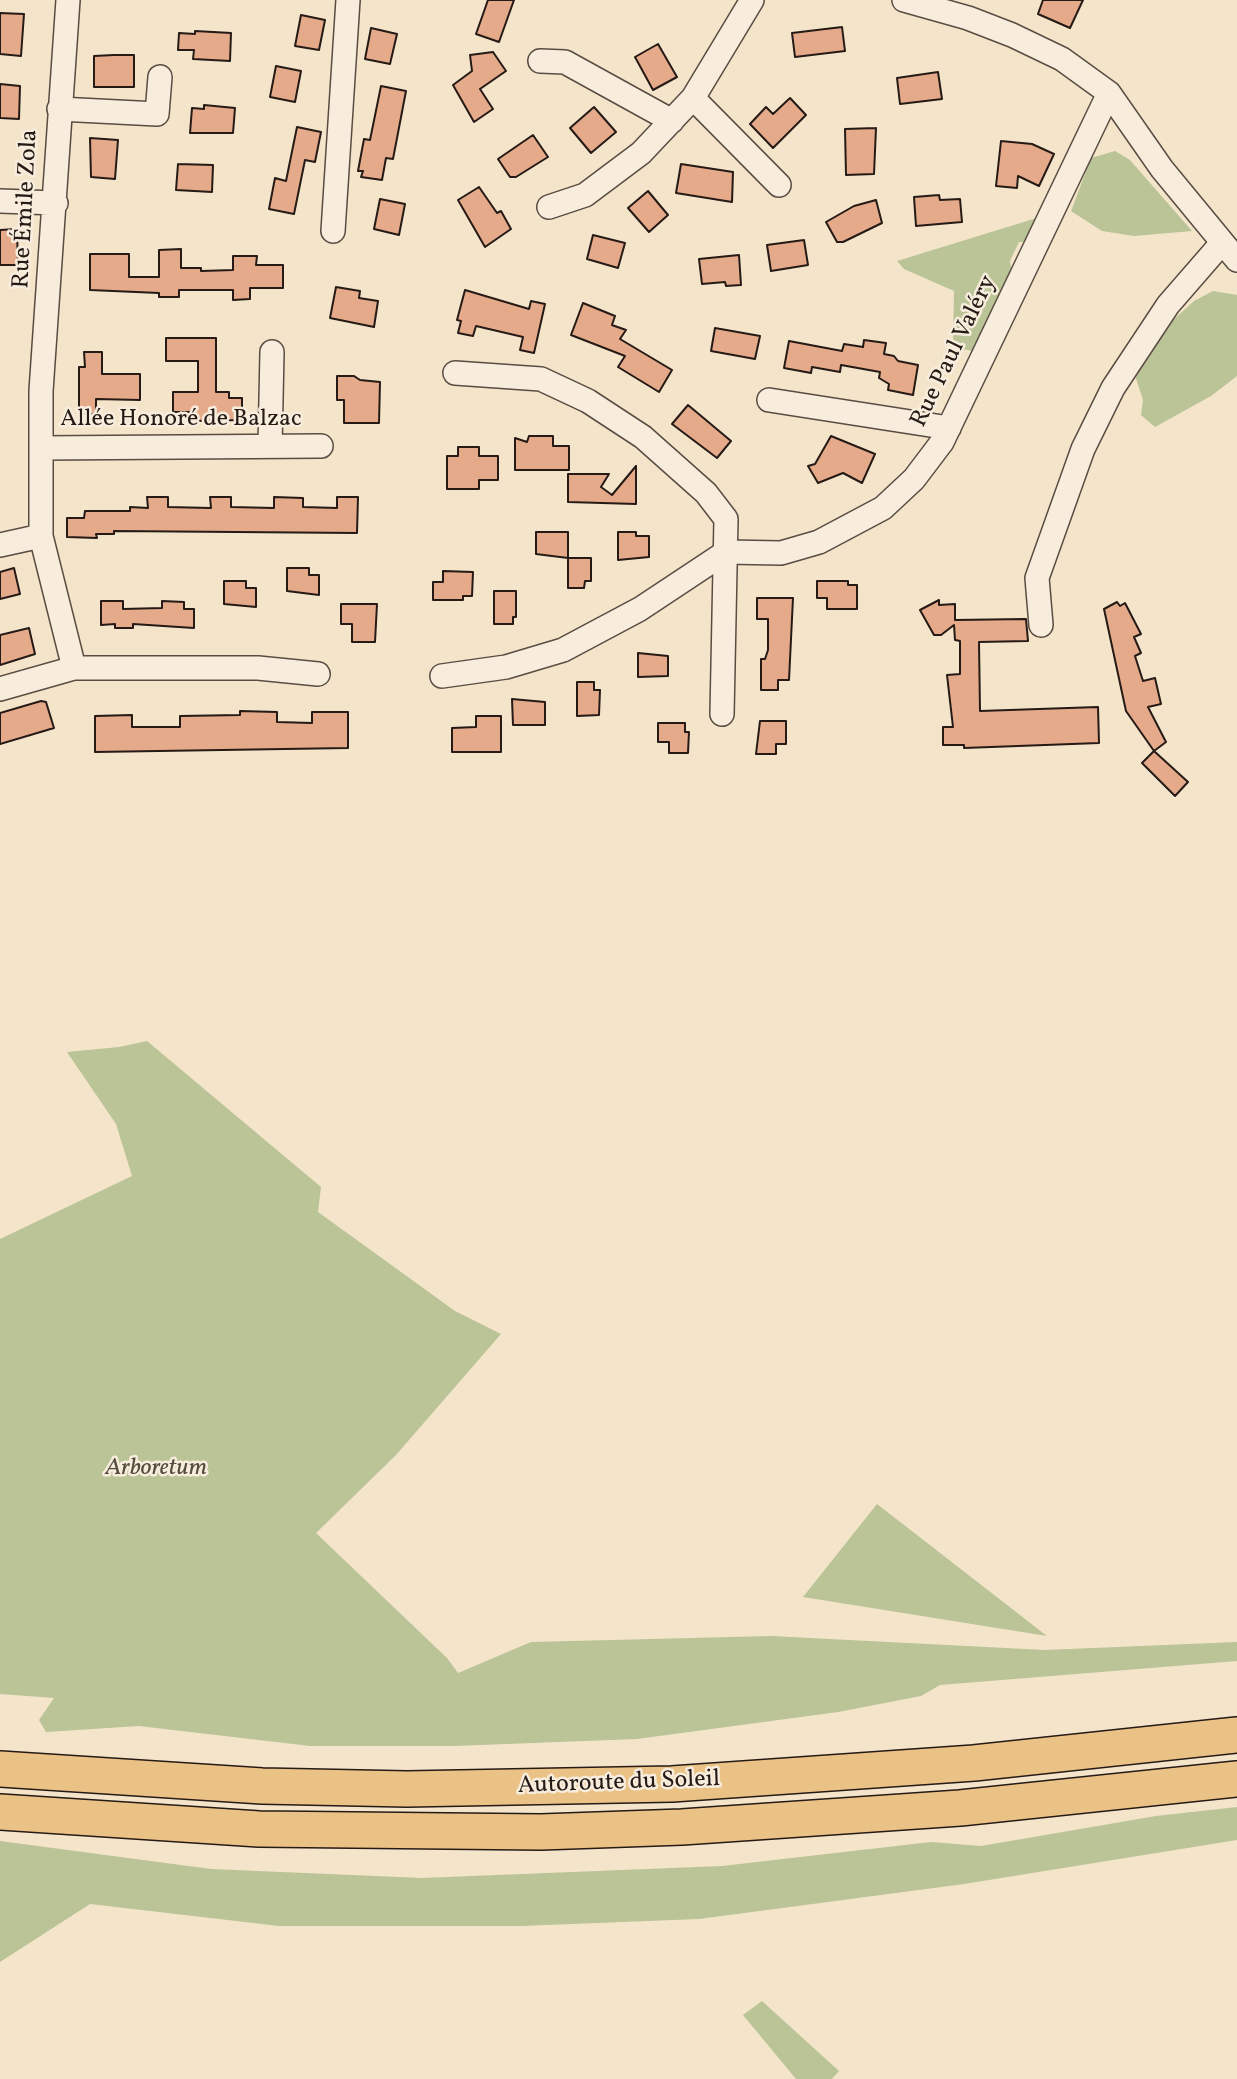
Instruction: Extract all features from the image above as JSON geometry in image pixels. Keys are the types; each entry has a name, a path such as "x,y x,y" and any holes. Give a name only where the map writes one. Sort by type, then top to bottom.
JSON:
{"highway":[{"name":"Autoroute du Soleil","path":"0,1769 262,1786 407,1789 672,1784 974,1763 1237,1735"},
{"name":"Autoroute du Soleil","path":"0,1812 259,1829 541,1832 682,1827 960,1808 1237,1779"}],"street":[{"name":"Rue Émile Zola","path":"68,0 41,391 41,536 74,668"},
{"path":"332,231 348,0"},
{"path":"549,207 585,195 641,153 693,99 752,0"},
{"path":"904,0 968,18 1012,35 1062,59 1111,96 1162,169 1221,244 1237,260"},
{"path":"540,61 565,62 671,121"},
{"path":"59,110 157,114 160,77"},
{"name":"Rue Paul Valéry","path":"726,552 781,554 819,542 883,508 914,479 942,442 1111,96"},
{"path":"693,99 779,185"},
{"path":"0,201 56,203"},
{"path":"1041,625 1037,578 1083,449 1113,388 1161,316 1221,244"},
{"path":"270,446 272,352"},
{"path":"455,373 541,379 588,401 643,437 706,493 726,519 722,714"},
{"path":"769,400 949,428"},
{"name":"Allée Honoré de Balzac","path":"41,448 321,446"},
{"path":"0,545 41,536"},
{"path":"442,676 506,667 564,650 640,609 726,552"},
{"path":"0,689 74,668 258,668 318,674"}],"green space":[{"path":"1115,151 1130,160 1192,231 1134,236 1102,231 1071,211 1091,158"},
{"path":"1040,217 1030,242 1019,242 1010,261 1011,269 972,351 953,347 954,291 904,269 897,261"},
{"path":"1213,291 1237,295 1237,376 1211,396 1155,427 1141,415 1143,400 1135,375 1172,321 1194,301"},
{"name":"Arboretum","path":"147,1041 321,1187 318,1212 455,1311 501,1334 396,1455 316,1533 447,1658 458,1673 531,1642 771,1636 1045,1650 1237,1642 1237,1661 940,1685 921,1696 838,1712 637,1739 454,1746 310,1746 139,1726 46,1732 39,1720 54,1698 0,1694 0,1239 132,1176 116,1124 67,1052 119,1047"},
{"path":"877,1504 1047,1636 803,1597"},
{"path":"1237,1807 1237,1840 964,1884 699,1919 521,1926 279,1926 90,1904 0,1962 0,1841 211,1869 422,1878 722,1866 931,1842 981,1846 1156,1816"},
{"path":"762,2001 839,2071 832,2079 796,2079 743,2015"}],"building":[{"path":"488,0 514,0 499,42 476,34"},
{"path":"1043,0 1083,0 1070,28 1038,14"},
{"path":"0,13 24,14 21,56 0,54"},
{"path":"301,15 325,20 319,50 295,46"},
{"path":"842,27 845,51 795,57 792,33"},
{"path":"371,28 397,34 390,64 365,59"},
{"path":"195,31 231,33 230,61 193,59 194,50 178,50 179,33 195,34"},
{"path":"658,44 677,77 653,90 635,57"},
{"path":"493,52 506,71 480,89 493,109 474,122 453,85 472,71 470,55"},
{"path":"134,55 134,87 94,87 94,56"},
{"path":"276,66 301,71 295,102 270,97"},
{"path":"938,72 942,99 900,104 897,78"},
{"path":"0,84 20,86 19,119 0,118"},
{"path":"381,86 406,91 393,159 386,158 382,180 361,177 363,171 358,171 364,139 370,140"},
{"path":"790,98 806,115 773,148 750,124 766,107 773,114"},
{"path":"204,105 235,108 233,133 190,133 192,108 204,109"},
{"path":"594,107 616,132 591,153 570,128"},
{"path":"297,127 321,132 315,162 305,160 294,214 269,209 275,178 286,181"},
{"path":"876,128 874,174 846,175 845,129"},
{"path":"533,135 548,157 516,177 510,177 498,159"},
{"path":"90,138 118,140 115,179 91,177"},
{"path":"1001,141 1032,144 1054,154 1039,186 1018,176 1017,188 996,186"},
{"path":"178,164 213,165 212,192 176,190"},
{"path":"681,164 733,172 732,202 676,193"},
{"path":"479,187 497,213 501,211 511,229 485,247 458,200"},
{"path":"648,191 668,215 649,232 628,208"},
{"path":"939,195 940,200 960,199 962,222 916,226 914,197"},
{"path":"380,199 405,204 399,235 374,229"},
{"path":"876,200 882,223 843,242 837,242 826,222 854,206"},
{"path":"17,229 18,265 0,265 0,230"},
{"path":"593,235 625,243 618,268 587,259"},
{"path":"804,240 808,265 771,271 767,245"},
{"path":"181,249 181,268 201,268 201,271 233,270 233,256 257,256 256,265 283,265 283,288 250,288 250,299 233,300 233,290 179,290 179,297 159,297 159,293 90,290 90,254 129,254 129,277 159,277 159,250"},
{"path":"739,255 741,285 726,286 725,282 702,284 699,259"},
{"path":"336,287 360,291 359,298 378,301 374,327 330,318"},
{"path":"465,290 529,309 531,301 545,304 534,353 520,350 523,337 476,326 473,336 458,333 461,321 457,320"},
{"path":"583,303 615,316 612,325 626,330 620,339 672,370 659,392 618,367 625,356 571,335"},
{"path":"715,328 760,336 755,359 711,351"},
{"path":"166,338 216,338 216,392 229,392 229,398 242,398 242,420 191,421 191,412 173,412 173,392 198,392 198,361 166,361"},
{"path":"864,340 886,343 884,354 894,356 898,361 918,365 913,395 888,390 889,384 879,378 880,372 841,365 840,372 812,367 811,373 784,368 789,341 842,351 844,344 863,347"},
{"path":"84,352 102,352 102,374 140,374 140,400 96,399 96,414 79,414 79,367 85,367"},
{"path":"337,376 354,376 360,380 380,382 379,423 344,423 344,400 337,400"},
{"path":"688,405 731,441 717,458 672,424"},
{"path":"529,436 553,436 553,446 569,446 569,470 515,470 515,438 527,442"},
{"path":"831,436 875,454 862,483 843,473 818,483 808,466 815,464"},
{"path":"458,447 479,447 479,456 498,456 498,480 479,480 479,489 447,489 447,456 458,456"},
{"path":"636,466 636,504 568,502 568,474 609,474 601,487 612,495"},
{"path":"147,497 168,497 168,507 211,508 210,497 231,497 231,507 274,508 274,497 303,498 303,507 337,508 337,497 358,497 357,533 114,531 114,534 96,534 97,538 67,537 67,518 84,518 85,511 130,511 130,507 148,508"},
{"path":"536,532 568,532 568,558 536,554"},
{"path":"618,532 636,532 636,536 649,536 649,557 618,560"},
{"path":"568,558 591,558 591,581 585,581 584,588 568,588"},
{"path":"14,568 20,594 0,599 0,572"},
{"path":"287,568 309,568 309,575 319,575 319,595 287,591"},
{"path":"443,571 473,572 472,596 463,596 463,600 433,600 433,582 443,582"},
{"path":"224,581 246,581 246,588 256,588 256,607 224,604"},
{"path":"817,581 848,581 848,585 857,585 857,609 827,609 827,598 817,598"},
{"path":"494,591 516,591 516,617 513,617 513,624 494,624"},
{"path":"757,598 793,598 789,680 778,680 778,690 761,690 761,659 765,659 768,650 768,619 757,619"},
{"path":"939,600 939,605 955,604 955,620 1026,619 1028,641 979,642 980,711 1098,707 1099,743 964,748 964,745 943,745 943,727 953,727 947,675 960,674 960,641 955,640 954,625 941,635 934,635 920,610"},
{"path":"101,601 123,601 123,609 162,608 162,601 184,602 184,609 194,609 194,628 133,624 133,628 115,628 115,624 101,625"},
{"path":"1117,602 1120,606 1125,603 1141,634 1134,637 1141,653 1135,656 1143,681 1155,678 1161,704 1148,707 1166,742 1154,751 1126,711 1104,609"},
{"path":"341,604 377,604 375,642 352,642 352,624 341,624"},
{"path":"29,628 35,654 0,665 0,635"},
{"path":"638,653 668,656 668,676 638,677"},
{"path":"577,682 594,682 594,690 600,690 599,715 577,716"},
{"path":"512,699 545,702 545,725 513,725"},
{"path":"41,701 46,702 54,728 0,744 0,713"},
{"path":"240,711 277,712 277,722 312,723 312,712 348,712 348,748 95,752 95,716 132,715 132,727 180,727 180,716 240,715"},
{"path":"476,716 501,716 501,752 452,752 452,728 476,727"},
{"path":"760,721 786,721 786,744 776,744 776,754 756,754"},
{"path":"658,723 685,723 685,732 689,732 688,753 669,753 669,742 658,742"},
{"path":"1154,751 1188,782 1175,796 1142,763"}]}
